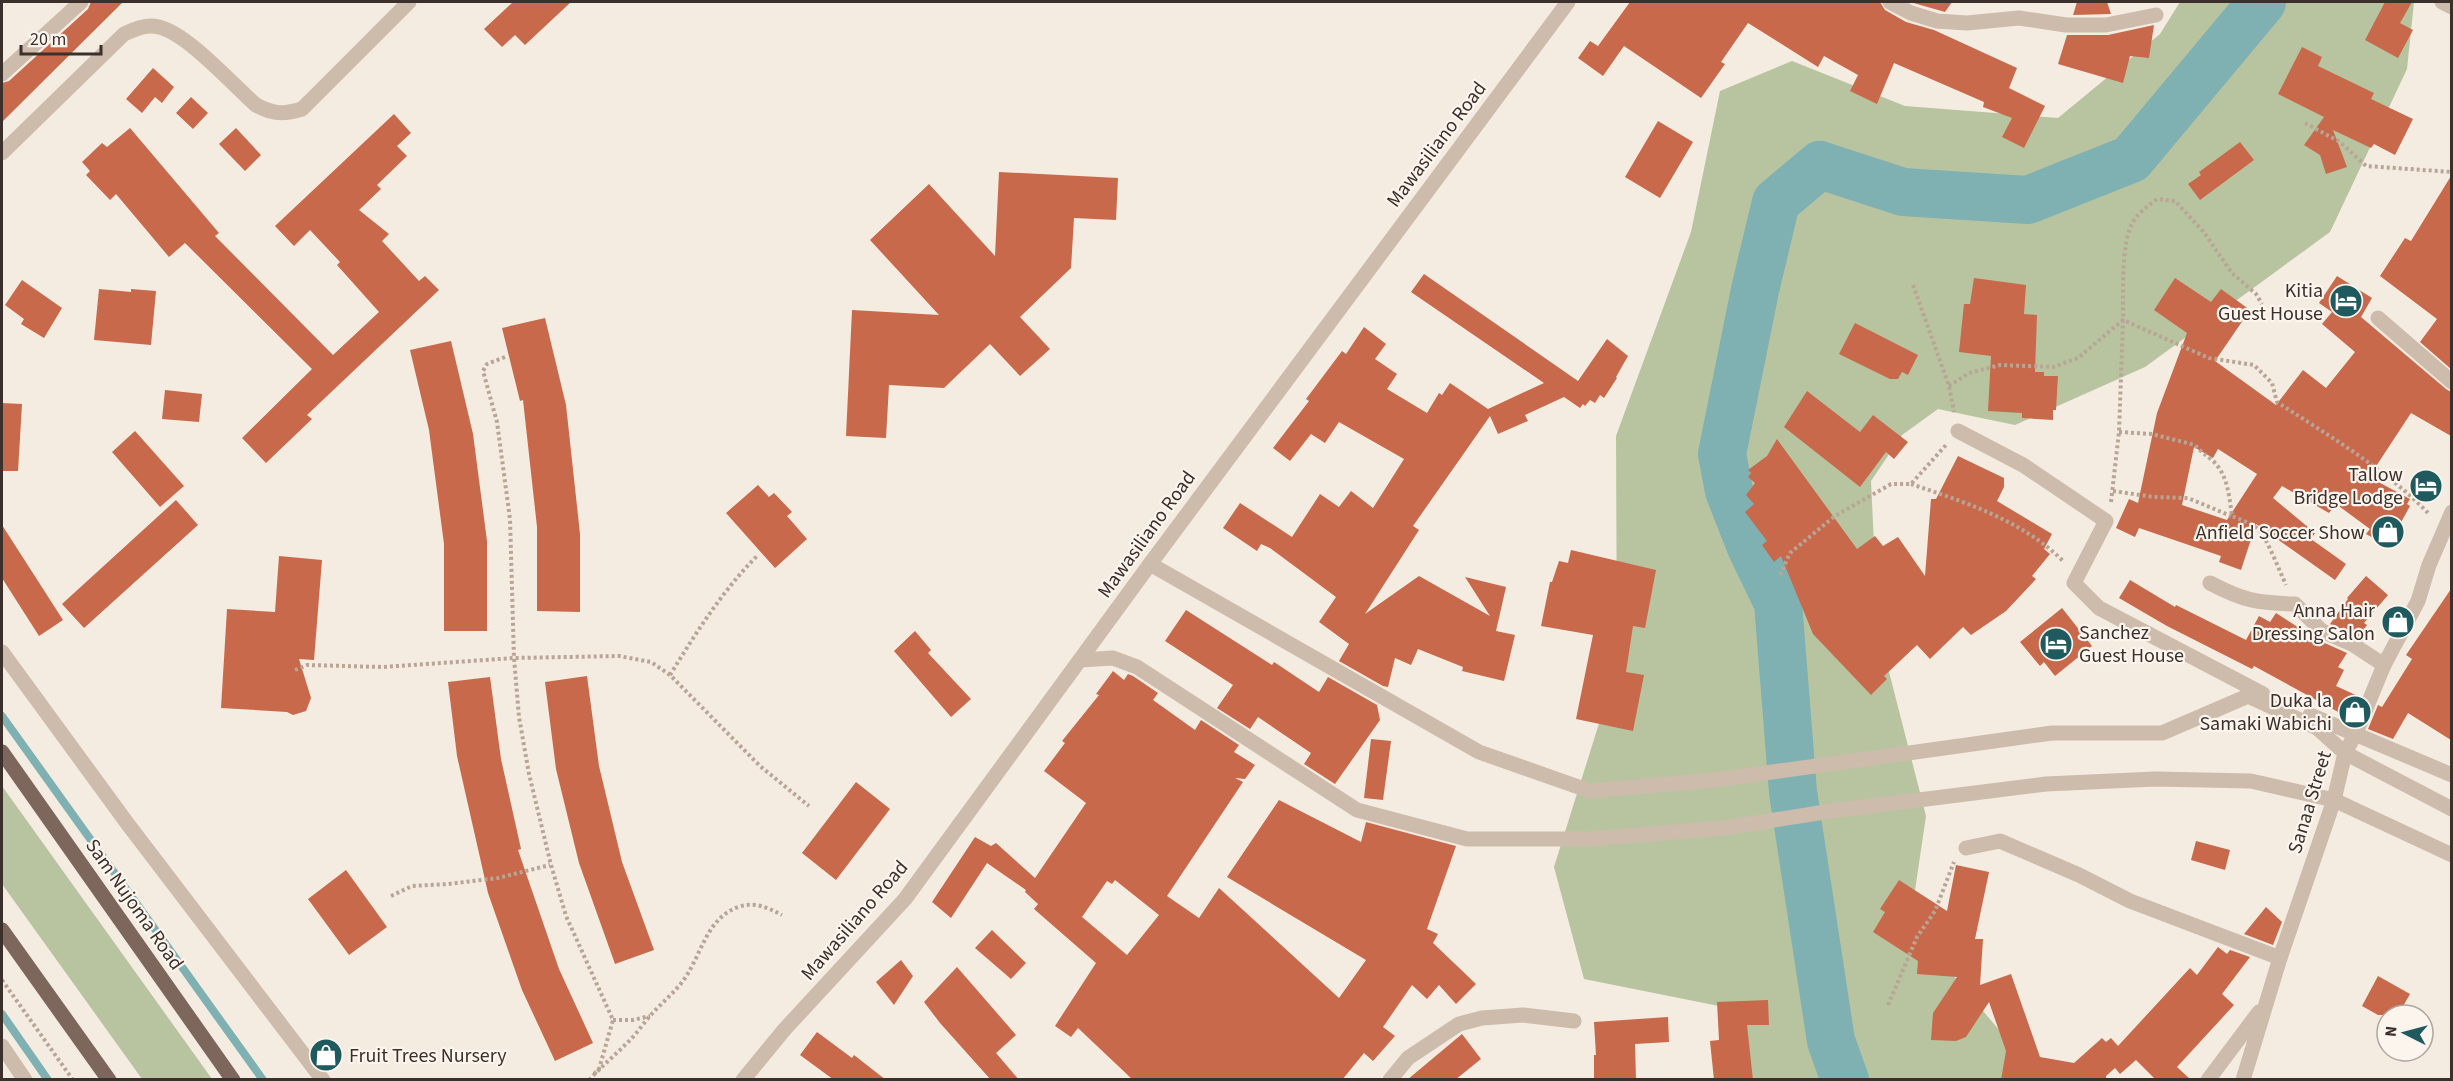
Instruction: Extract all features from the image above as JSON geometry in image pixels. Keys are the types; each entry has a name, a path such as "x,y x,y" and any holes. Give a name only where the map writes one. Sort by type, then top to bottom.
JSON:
{"main road":[{"name":"Sam Nujoma Road","path":"2,752 233,1080"},
{"path":"2,930 108,1080"}],"street":[{"path":"2,73 81,2"},
{"path":"2,153 124,34 144,26 158,26 178,33 256,105 271,113 287,114 302,109 409,2"},
{"name":"Mawasiliano Road","path":"743,1080 784,1030 905,899 1150,564 1568,2"},
{"path":"1890,2 1911,13 1937,21 1967,23 2019,18 2066,25 2106,25 2156,15"},
{"path":"2442,2 2451,7"},
{"path":"2378,318 2451,382"},
{"path":"1958,431 2023,465 2106,521 2073,583 2099,608 2237,681 2326,722 2356,733 2378,745 2451,775"},
{"name":"Sanaa Street","path":"2243,1080 2280,958 2334,800 2345,753 2356,733 2384,665 2418,601 2451,512"},
{"path":"1150,564 1479,752 1590,791 1715,780 2052,732 2162,733 2248,696 2317,728 2345,753 2451,809"},
{"path":"2210,584 2234,597 2254,603 2295,604 2322,631 2352,644 2384,665"},
{"path":"2,652 127,823 323,1080"},
{"path":"1080,660 1113,658 1125,661 1281,759 1357,810 1467,839 1590,839 1725,828 1831,811 2046,784 2155,779 2251,781 2334,800 2451,855"},
{"path":"1966,848 2000,841 2079,875 2130,901 2280,958"},
{"path":"2208,1080 2266,1002"},
{"path":"1390,1080 1408,1058 1459,1024 1482,1018 1523,1016 1574,1021"},
{"path":"2,1046 25,1080"}],"path":[{"path":"2305,123 2340,142 2366,166 2451,172"},
{"path":"2106,521 2113,491 2119,432 2125,250 2131,224 2144,209 2157,200 2175,201 2203,231 2232,273 2256,294 2262,304"},
{"path":"1911,484 1958,431 1949,386 1913,285"},
{"path":"1949,386 1969,374 2000,365 2053,367 2078,358 2123,320"},
{"path":"2123,320 2210,358 2254,365 2272,383 2277,402 2374,467 2412,496 2442,532"},
{"path":"505,357 487,364 483,371 497,422 510,519 514,658 519,717 529,774 566,916 613,1020 599,1069 590,1080"},
{"path":"2119,432 2152,434 2192,442 2204,456 2213,461 2228,484 2232,516"},
{"path":"1780,575 1790,553 1835,516 1891,484 1911,484 1972,506 2024,530 2046,545 2063,561 2073,583"},
{"path":"2113,491 2154,497 2188,498 2257,528 2267,542 2295,604"},
{"path":"670,675 736,576 758,555"},
{"path":"295,670 307,665 382,667 514,658 619,656 651,662 670,675 760,766 809,806"},
{"path":"1888,1005 1917,937 1935,911 1946,888 1952,865 1966,848"},
{"path":"391,896 412,886 498,878 551,865"},
{"path":"594,1074 628,1043 650,1016 678,988 688,974 699,948 714,926 726,914 738,907 752,904 765,906 782,915"},
{"path":"2,980 73,1080"},
{"path":"613,1020 633,1020 650,1016"}],"green space":[{"path":"2180,2 2414,2 2407,69 2330,232 2145,367 2015,425 1938,409 1902,435 1871,481 1878,629 1926,816 1910,924 2031,1068 2037,1079 1750,1079 1724,1007 1584,979 1554,867 1617,666 1616,436 1691,232 1720,91 1792,61 1905,106 2058,118 2160,34"},
{"path":"2,786 212,1079 142,1079 2,884"}],"building":[{"path":"91,2 123,2 2,122 2,83 9,81 88,9"},
{"path":"513,2 571,2 525,45 515,35 502,47 484,29"},
{"path":"1630,2 1880,2 1885,10 1906,22 1934,30 2017,68 2009,88 2045,106 2024,148 2002,137 2012,118 1983,107 1984,102 1894,63 1877,104 1850,91 1858,75 1824,56 1818,67 1748,23 1721,62 1725,64 1701,98 1624,46 1603,76 1578,58 1590,41 1598,46"},
{"path":"1910,2 1952,2 1945,12"},
{"path":"2077,2 2107,2 2111,14 2073,15"},
{"path":"2385,2 2412,2 2400,23 2413,30 2398,58 2365,40"},
{"path":"2154,25 2149,58 2130,56 2123,83 2058,64 2067,35 2108,35"},
{"path":"2302,47 2322,57 2318,66 2374,93 2371,99 2413,119 2395,155 2374,144 2371,148 2333,130 2347,167 2326,174 2320,155 2304,145 2324,117 2278,94"},
{"path":"153,68 174,87 162,103 155,97 142,113 126,99"},
{"path":"191,97 208,113 193,129 176,113"},
{"path":"394,114 411,133 397,146 407,156 377,185 381,189 359,210 389,234 382,241 419,281 425,276 439,290 307,415 312,419 266,463 242,438 312,369 185,243 169,257 116,194 110,200 86,175 90,171 82,162 102,143 107,147 130,128 219,233 215,236 333,355 379,312 337,265 340,262 310,230 294,246 275,226"},
{"path":"1658,121 1693,142 1660,198 1625,177"},
{"path":"236,128 261,155 245,171 219,144"},
{"path":"2240,142 2254,160 2200,200 2188,184 2201,175 2199,172"},
{"path":"999,172 1118,178 1116,220 1074,218 1071,268 1020,317 1050,349 1020,376 990,344 944,388 889,385 886,438 846,436 852,310 939,315 870,240 929,184 995,256"},
{"path":"2451,176 2451,369 2420,342 2437,319 2380,276 2405,238 2411,241"},
{"path":"1424,274 1578,381 1607,339 1628,356 1604,398 1600,395 1595,403 1590,400 1580,408 1564,397 1525,415 1528,421 1498,434 1490,416 1413,526 1419,530 1365,614 1419,576 1490,616 1465,577 1506,587 1496,631 1515,635 1504,681 1462,671 1463,667 1418,649 1411,665 1395,658 1388,687 1383,686 1339,661 1349,644 1319,622 1336,597 1270,548 1261,544 1257,551 1223,528 1240,503 1292,537 1320,494 1339,507 1351,491 1373,508 1404,459 1339,422 1325,443 1311,434 1290,461 1273,448 1309,401 1306,399 1342,351 1346,354 1364,327 1386,344 1375,359 1397,374 1387,389 1427,413 1439,393 1442,395 1450,383 1488,409 1544,383 1411,292"},
{"path":"2337,276 2372,298 2361,317 2451,392 2451,436 2411,413 2369,477 2410,499 2407,504 2410,506 2388,546 2366,534 2370,529 2336,504 2329,513 2282,486 2273,498 2315,533 2311,539 2346,564 2335,580 2256,524 2241,570 2219,562 2221,556 2139,528 2135,537 2116,528 2129,499 2138,503 2157,413 2187,333 2154,310 2175,278 2211,302 2221,289 2250,310 2215,361 2276,405 2303,370 2326,388 2355,352 2322,324 2332,312 2319,303","holes":["2194,447 2213,458 2218,449 2257,474 2227,520 2182,505"]},
{"path":"1974,278 2026,285 2024,314 2037,315 2035,372 2044,372 2044,376 2058,376 2056,410 2053,410 2053,420 2022,418 2022,413 1988,411 1991,356 1959,352 1964,304 1970,304"},
{"path":"22,280 62,308 44,338 21,324 24,319 5,305"},
{"path":"99,289 131,292 131,289 156,291 151,345 94,340"},
{"path":"545,318 566,405 580,534 580,612 537,611 537,527 523,400 520,401 502,328"},
{"path":"1855,323 1918,355 1908,375 1902,372 1898,379 1890,379 1839,354"},
{"path":"451,341 473,434 487,541 487,631 444,631 444,544 429,430 410,350"},
{"path":"165,390 202,394 199,422 162,419"},
{"path":"1807,391 1860,432 1873,415 1908,442 1894,459 1886,452 1860,487 1784,427"},
{"path":"2,403 22,404 18,471 2,471"},
{"path":"135,431 184,486 160,507 112,452"},
{"path":"1777,439 1857,549 1875,536 1883,546 1898,537 1925,576 1931,499 1936,499 1958,456 2004,478 2004,487 1997,501 2052,534 2044,549 2050,554 2032,576 2036,579 2006,611 1971,635 1963,627 1930,659 1917,645 1884,676 1887,679 1871,695 1813,634 1781,556 1774,562 1762,545 1767,541 1745,512 1754,504 1746,495 1755,483 1748,477 1751,473 1748,470 1767,456"},
{"path":"758,485 769,497 774,493 792,512 787,516 807,539 775,568 726,513"},
{"path":"176,500 198,525 84,628 62,604"},
{"path":"2,525 63,620 39,636 2,578"},
{"path":"1571,550 1656,570 1645,628 1633,626 1626,672 1644,675 1633,731 1576,719 1593,635 1541,626 1550,582 1552,582 1559,561 1568,563"},
{"path":"279,556 322,560 314,660 299,659 311,698 306,711 293,715 287,712 221,708 227,609 275,612"},
{"path":"2366,576 2388,595 2364,623 2367,625 2359,637 2330,624 2347,598"},
{"path":"2130,580 2175,607 2176,605 2246,640 2259,616 2270,622 2276,613 2318,640 2347,653 2338,667 2344,670 2336,686 2360,697 2351,719 2254,666 2252,669 2167,626 2119,598"},
{"path":"2451,589 2451,740 2408,713 2393,739 2368,729 2378,705 2382,707 2412,659 2406,655"},
{"name":"Sanchez Guest House","path":"2062,608 2092,646 2055,676 2044,662 2040,666 2020,642"},
{"path":"1186,610 1272,665 1274,662 1319,692 1328,677 1377,705 1380,720 1335,784 1304,764 1311,753 1258,717 1250,729 1217,708 1233,685 1165,641"},
{"path":"915,631 931,650 928,653 971,699 951,717 894,651"},
{"path":"1113,671 1124,680 1128,674 1133,676 1158,693 1153,700 1195,730 1201,720 1239,745 1234,752 1255,765 1245,779 1235,778 1243,782 1167,896 1199,918 1219,888 1339,998 1366,960 1227,877 1279,800 1361,842 1366,822 1456,846 1427,929 1438,934 1433,943 1476,984 1456,1004 1439,985 1427,999 1412,985 1383,1027 1395,1036 1373,1061 1364,1053 1342,1080 1133,1080 1078,1028 1071,1037 1055,1026 1096,963 1034,909 1038,904 1025,892 1026,890 987,863 951,918 932,902 975,837 991,846 996,843 1035,878 1086,803 1044,771 1065,743 1062,741 1099,695 1096,694","holes":["1115,880 1159,915 1127,955 1082,917 1107,881 1112,884"]},
{"path":"587,676 599,766 622,862 654,950 615,964 579,863 556,769 545,682"},
{"path":"490,677 501,759 521,849 518,850 559,969 593,1043 555,1061 522,990 488,893 457,756 448,682"},
{"path":"1371,739 1391,741 1383,800 1364,798"},
{"path":"856,782 890,809 836,880 802,853"},
{"path":"2196,841 2230,850 2225,870 2191,860"},
{"path":"1956,865 1989,872 1975,939 1983,939 1980,985 2011,974 2040,1057 2074,1063 2102,1038 2106,1042 2111,1038 2118,1046 2190,968 2197,975 2218,947 2227,954 2230,950 2250,957 2222,994 2234,1005 2177,1067 2191,1080 2156,1080 2136,1060 2120,1074 2115,1068 2106,1076 2106,1080 2001,1080 2006,1051 1989,1002 1966,1037 1956,1041 1931,1040 1933,1013 1957,977 1917,974 1918,961 1873,932 1885,912 1880,909 1899,880 1947,911"},
{"path":"346,870 387,927 349,955 308,899"},
{"path":"2266,907 2282,922 2273,945 2244,934"},
{"path":"992,930 1026,963 1011,979 975,948"},
{"path":"901,960 913,976 894,1005 876,982"},
{"path":"957,967 1016,1035 996,1053 1019,1080 991,1080 924,1002"},
{"path":"2378,976 2410,994 2405,1003 2375,1003 2375,1013 2362,1006"},
{"path":"1768,1000 1769,1025 1747,1025 1753,1080 1714,1080 1710,1041 1719,1040 1717,1002"},
{"path":"1668,1017 1669,1042 1635,1044 1636,1080 1594,1080 1594,1055 1596,1055 1594,1022"},
{"path":"817,1032 852,1058 854,1055 886,1080 834,1080 800,1055"},
{"path":"1462,1034 1481,1059 1455,1080 1407,1080"}],"waterway":[{"path":"1845,1080 1831,1041 1793,792 1778,603 1751,547 1729,491 1722,454 1755,290 1776,202 1820,165 1903,192 2028,200 2131,159 2262,2"},
{"path":"2,716 263,1080"},
{"path":"2,1014 48,1080"}],"place":[{"name":"Kitia Guest House","path":"2346,301"},
{"name":"Tallow Bridge Lodge","path":"2426,486"},
{"name":"Anfield Soccer Show","path":"2388,532"},
{"name":"Anna Hair Dressing Salon","path":"2398,622"},
{"name":"Sanchez Guest House","path":"2056,644"},
{"name":"Duka la Samaki Wabichi","path":"2355,712"},
{"name":"Fruit Trees Nursery","path":"326,1055"}]}
